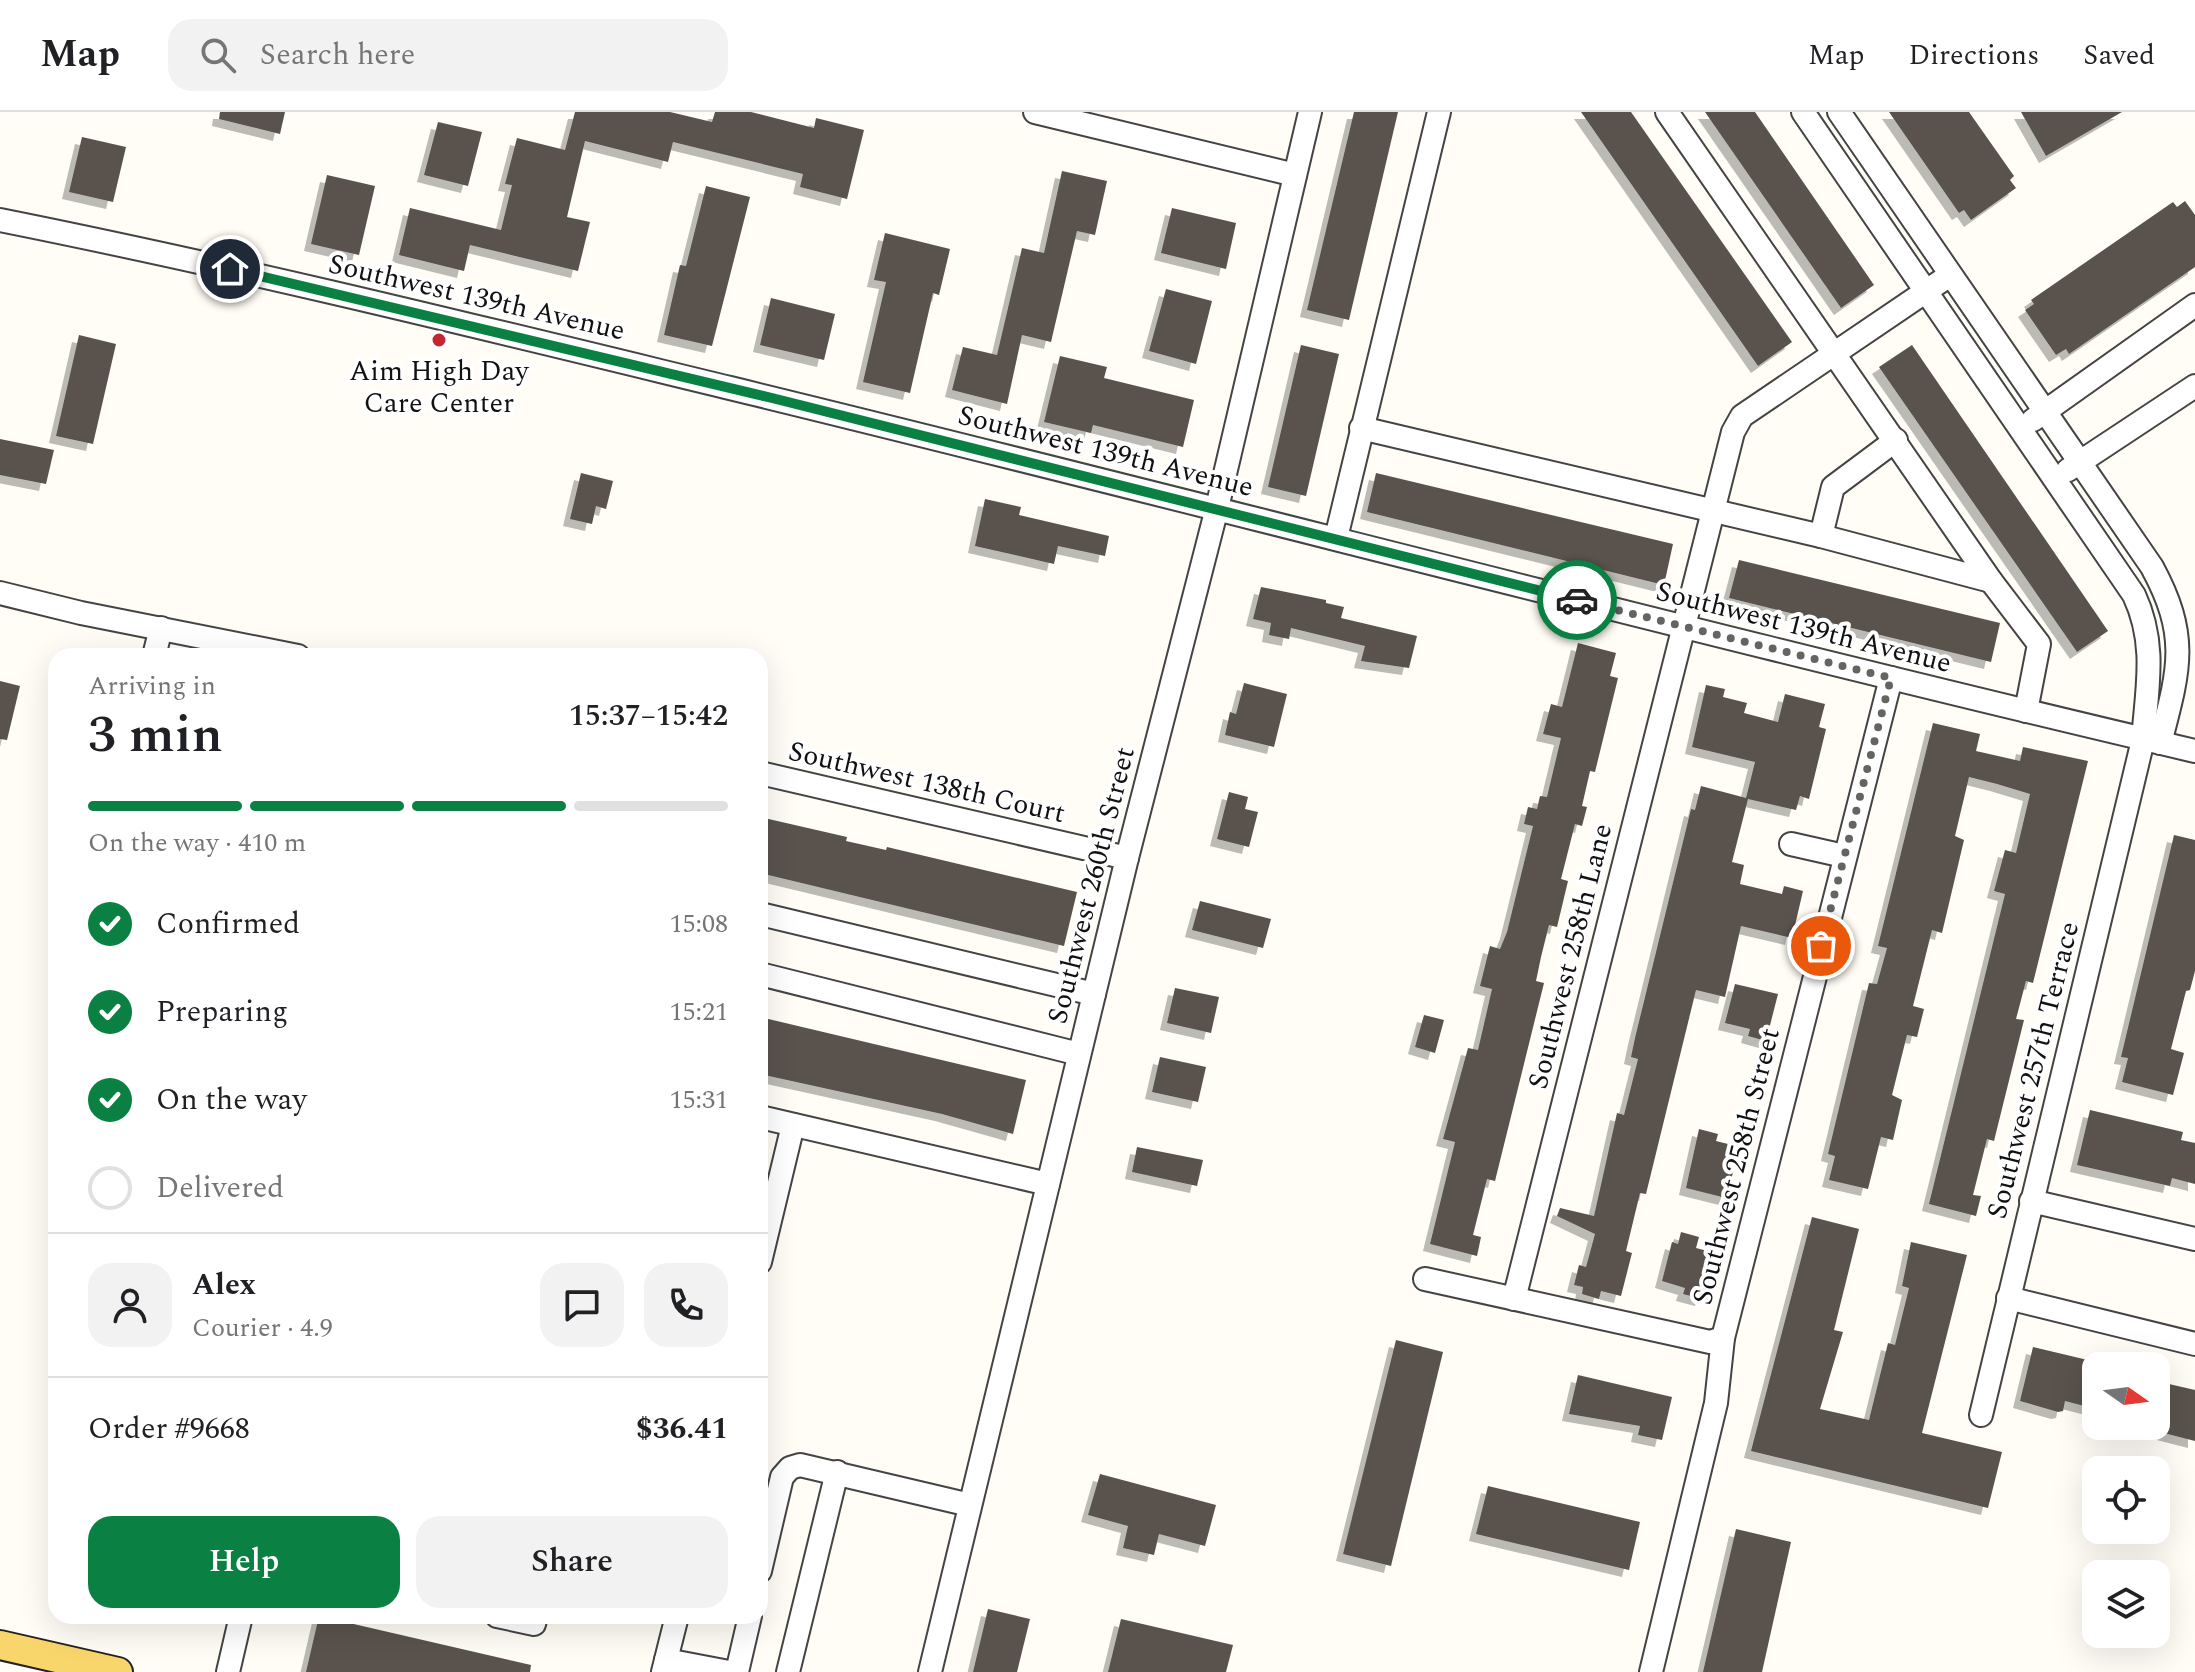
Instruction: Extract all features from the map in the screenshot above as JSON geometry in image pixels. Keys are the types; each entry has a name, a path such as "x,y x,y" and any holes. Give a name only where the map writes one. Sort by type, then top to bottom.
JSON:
{"main road":[{"path":"0,1645 118,1672"}],"street":[{"path":"1035,112 1295,175"},
{"name":"Southwest 260th Street","path":"930,1672 1127,858 1217,508 1310,112"},
{"path":"1336,538 1439,112"},
{"path":"1667,112 1991,581 2039,644 2026,711"},
{"path":"1803,112 2134,595 2147,623 2152,742"},
{"path":"1839,112 2152,567 2170,600 2177,623 2175,684 2152,742"},
{"name":"Southwest 139th Avenue","path":"0,220 384,303 1217,508 1682,627 2195,751"},
{"name":"Southwest 258th Lane","path":"1514,1299 1725,456 1742,416 1950,275"},
{"path":"2020,430 2195,305"},
{"path":"2053,478 2195,386"},
{"path":"1361,428 1821,536 1991,581"},
{"path":"1821,536 1833,487 1896,440"},
{"path":"0,593 245,648"},
{"path":"156,648 161,628"},
{"name":"Southwest 258th Street","path":"1651,1672 1716,1403 1723,1338 1891,678"},
{"name":"Southwest 257th Terrace","path":"1981,1415 2031,1201 2152,742"},
{"name":"Southwest 138th Court","path":"768,775 1127,858"},
{"path":"1791,844 1844,856"},
{"path":"768,916 1094,994"},
{"path":"768,976 1079,1054"},
{"path":"768,1119 1048,1184"},
{"path":"768,1229 793,1125"},
{"path":"2031,1201 2195,1239"},
{"path":"1425,1279 1710,1342 1723,1338"},
{"path":"2008,1298 2195,1344"},
{"path":"768,1537 782,1477 790,1468 800,1465 970,1505"},
{"path":"788,1672 837,1472"},
{"path":"228,1672 239,1624"},
{"path":"675,1624 665,1666 729,1672"},
{"path":"737,1672 748,1624"}],"building":[{"path":"220,112 285,112 280,134 219,119"},
{"path":"575,112 670,112 712,122 715,112 751,112 814,128 816,118 864,130 847,199 800,187 803,174 673,142 668,162 585,141 567,217 590,222 578,271 470,245 464,271 399,255 410,208 501,230 512,185 505,184 517,138 565,150"},
{"path":"1354,112 1398,112 1349,320 1307,310"},
{"path":"1581,112 1631,112 1792,342 1758,366"},
{"path":"1705,112 1755,112 1874,285 1841,308"},
{"path":"1889,112 1969,112 2014,176 2010,180 2016,188 1971,220 1964,210 1959,213"},
{"path":"2021,112 2122,112 2046,156"},
{"path":"438,122 482,132 468,186 424,175"},
{"path":"82,137 126,147 113,202 69,192"},
{"path":"1062,171 1107,181 1095,235 1077,231 1051,342 1022,335 1007,404 952,390 963,347 997,355 1022,248 1044,253"},
{"path":"327,175 375,186 359,255 311,244"},
{"path":"706,186 750,197 712,346 664,335 680,265 686,266"},
{"path":"2185,201 2195,215 2195,267 2069,354 2066,349 2056,355 2025,310 2034,304 2031,300 2173,202 2177,207"},
{"path":"1172,208 1236,223 1226,269 1161,253"},
{"path":"885,233 950,249 939,295 933,293 910,393 863,382 886,282 874,280"},
{"path":"1166,289 1212,301 1196,364 1149,351"},
{"path":"771,298 835,314 824,360 760,345"},
{"path":"79,335 116,344 93,444 56,436"},
{"path":"1301,345 1339,354 1306,496 1268,487"},
{"path":"1912,345 2108,631 2077,652 1879,367"},
{"path":"1060,356 1107,367 1104,378 1194,400 1183,447 1093,425 1091,433 1044,422"},
{"path":"0,439 54,450 46,484 0,475"},
{"path":"581,473 613,481 606,509 596,506 592,524 570,519"},
{"path":"1376,473 1673,544 1664,585 1367,512"},
{"path":"985,499 1021,507 1019,515 1109,536 1105,556 1058,546 1054,564 975,546"},
{"path":"1739,560 2000,623 1991,662 1729,598"},
{"path":"1261,587 1326,600 1326,603 1344,607 1341,618 1417,636 1409,668 1361,661 1365,646 1291,628 1289,639 1269,635 1271,623 1253,619"},
{"path":"1578,643 1616,653 1610,676 1618,678 1595,772 1590,771 1582,806 1587,807 1582,826 1575,824 1561,879 1568,881 1557,927 1549,925 1541,957 1536,981 1544,983 1495,1181 1487,1179 1473,1235 1481,1237 1477,1256 1430,1244 1455,1142 1443,1139 1468,1048 1478,1050 1492,989 1480,986 1490,946 1500,949 1507,932 1533,826 1524,824 1528,807 1537,809 1540,796 1547,797 1561,738 1543,734 1551,704 1562,707"},
{"path":"0,681 20,686 7,740 0,739"},
{"path":"1244,683 1287,694 1274,747 1225,735 1230,712 1236,714"},
{"path":"1706,685 1725,689 1723,697 1747,703 1744,713 1778,722 1785,694 1825,704 1819,727 1826,729 1809,799 1800,796 1796,810 1748,799 1732,862 1744,865 1740,884 1782,894 1784,886 1803,891 1792,938 1741,926 1725,997 1696,990 1646,1194 1640,1193 1626,1251 1632,1253 1621,1296 1601,1291 1599,1299 1582,1294 1583,1287 1574,1285 1579,1265 1586,1267 1595,1234 1557,1216 1560,1208 1594,1216 1617,1113 1624,1115 1638,1059 1631,1057 1635,1038 1691,809 1695,810 1701,786 1746,798 1755,762 1692,747"},
{"path":"1933,723 1980,734 1976,751 2020,761 2023,747 2088,761 2033,983 2026,981 2016,1019 2024,1020 1994,1141 1987,1139 1973,1195 1981,1196 1976,1216 1929,1204 2005,894 1994,891 2005,850 2016,853 2030,794 1969,777 1955,836 1964,840 1942,933 1932,930 1913,1006 1924,1009 1917,1037 1907,1035 1892,1095 1902,1100 1893,1140 1881,1137 1868,1189 1829,1180 1835,1156 1828,1154 1869,983 1877,984 1887,948 1878,946"},
{"path":"1229,792 1248,797 1245,809 1258,812 1249,847 1217,839"},
{"path":"768,819 847,837 846,841 886,850 887,847 1077,892 1064,946 768,875"},
{"path":"2174,835 2195,840 2195,971 2190,990 2186,991 2171,1049 2184,1053 2173,1095 2122,1082 2128,1058 2121,1057"},
{"path":"1200,901 1271,919 1263,948 1192,930"},
{"path":"1735,984 1778,994 1766,1041 1748,1036 1750,1029 1725,1023"},
{"path":"1175,988 1219,997 1211,1033 1167,1023"},
{"path":"1424,1015 1444,1020 1435,1053 1415,1047"},
{"path":"768,1019 1026,1080 1013,1134 942,1114 768,1076"},
{"path":"1160,1057 1206,1067 1198,1102 1152,1092"},
{"path":"2090,1110 2183,1132 2181,1140 2195,1143 2195,1184 2172,1178 2170,1186 2077,1165"},
{"path":"1699,1129 1718,1134 1716,1141 1740,1147 1726,1198 1686,1188"},
{"path":"1137,1147 1203,1160 1197,1186 1132,1172"},
{"path":"1812,1217 1859,1229 1834,1330 1843,1332 1820,1409 1869,1420 1888,1343 1895,1345 1909,1288 1902,1286 1911,1242 1967,1255 1922,1433 2002,1452 1988,1508 1751,1451"},
{"path":"1681,1232 1699,1237 1696,1248 1715,1253 1702,1299 1683,1294 1685,1288 1662,1281 1672,1242 1678,1244"},
{"path":"1396,1340 1443,1352 1391,1566 1343,1554"},
{"path":"2033,1347 2082,1359 2082,1405 2065,1401 2063,1411 2058,1412 2020,1401"},
{"path":"1578,1375 1672,1397 1662,1440 1638,1435 1640,1426 1569,1414"},
{"path":"2170,1384 2195,1390 2195,1441 2170,1435"},
{"path":"1100,1474 1216,1505 1205,1546 1159,1534 1154,1555 1123,1548 1128,1526 1088,1515"},
{"path":"1488,1486 1640,1522 1629,1570 1476,1534"},
{"path":"1736,1529 1791,1542 1762,1672 1703,1672"},
{"path":"988,1609 1030,1619 1017,1672 973,1672"},
{"path":"1121,1619 1233,1645 1226,1672 1108,1672"},
{"path":"317,1624 354,1624 531,1665 530,1672 306,1672"}],"way so far":[{"path":"1577,600 1891,678 1821,946"}],"place":[{"name":"Aim High Day Care Center","path":"439,340"}],"route":[{"path":"230,269 384,303 772,398 1577,600"}]}
